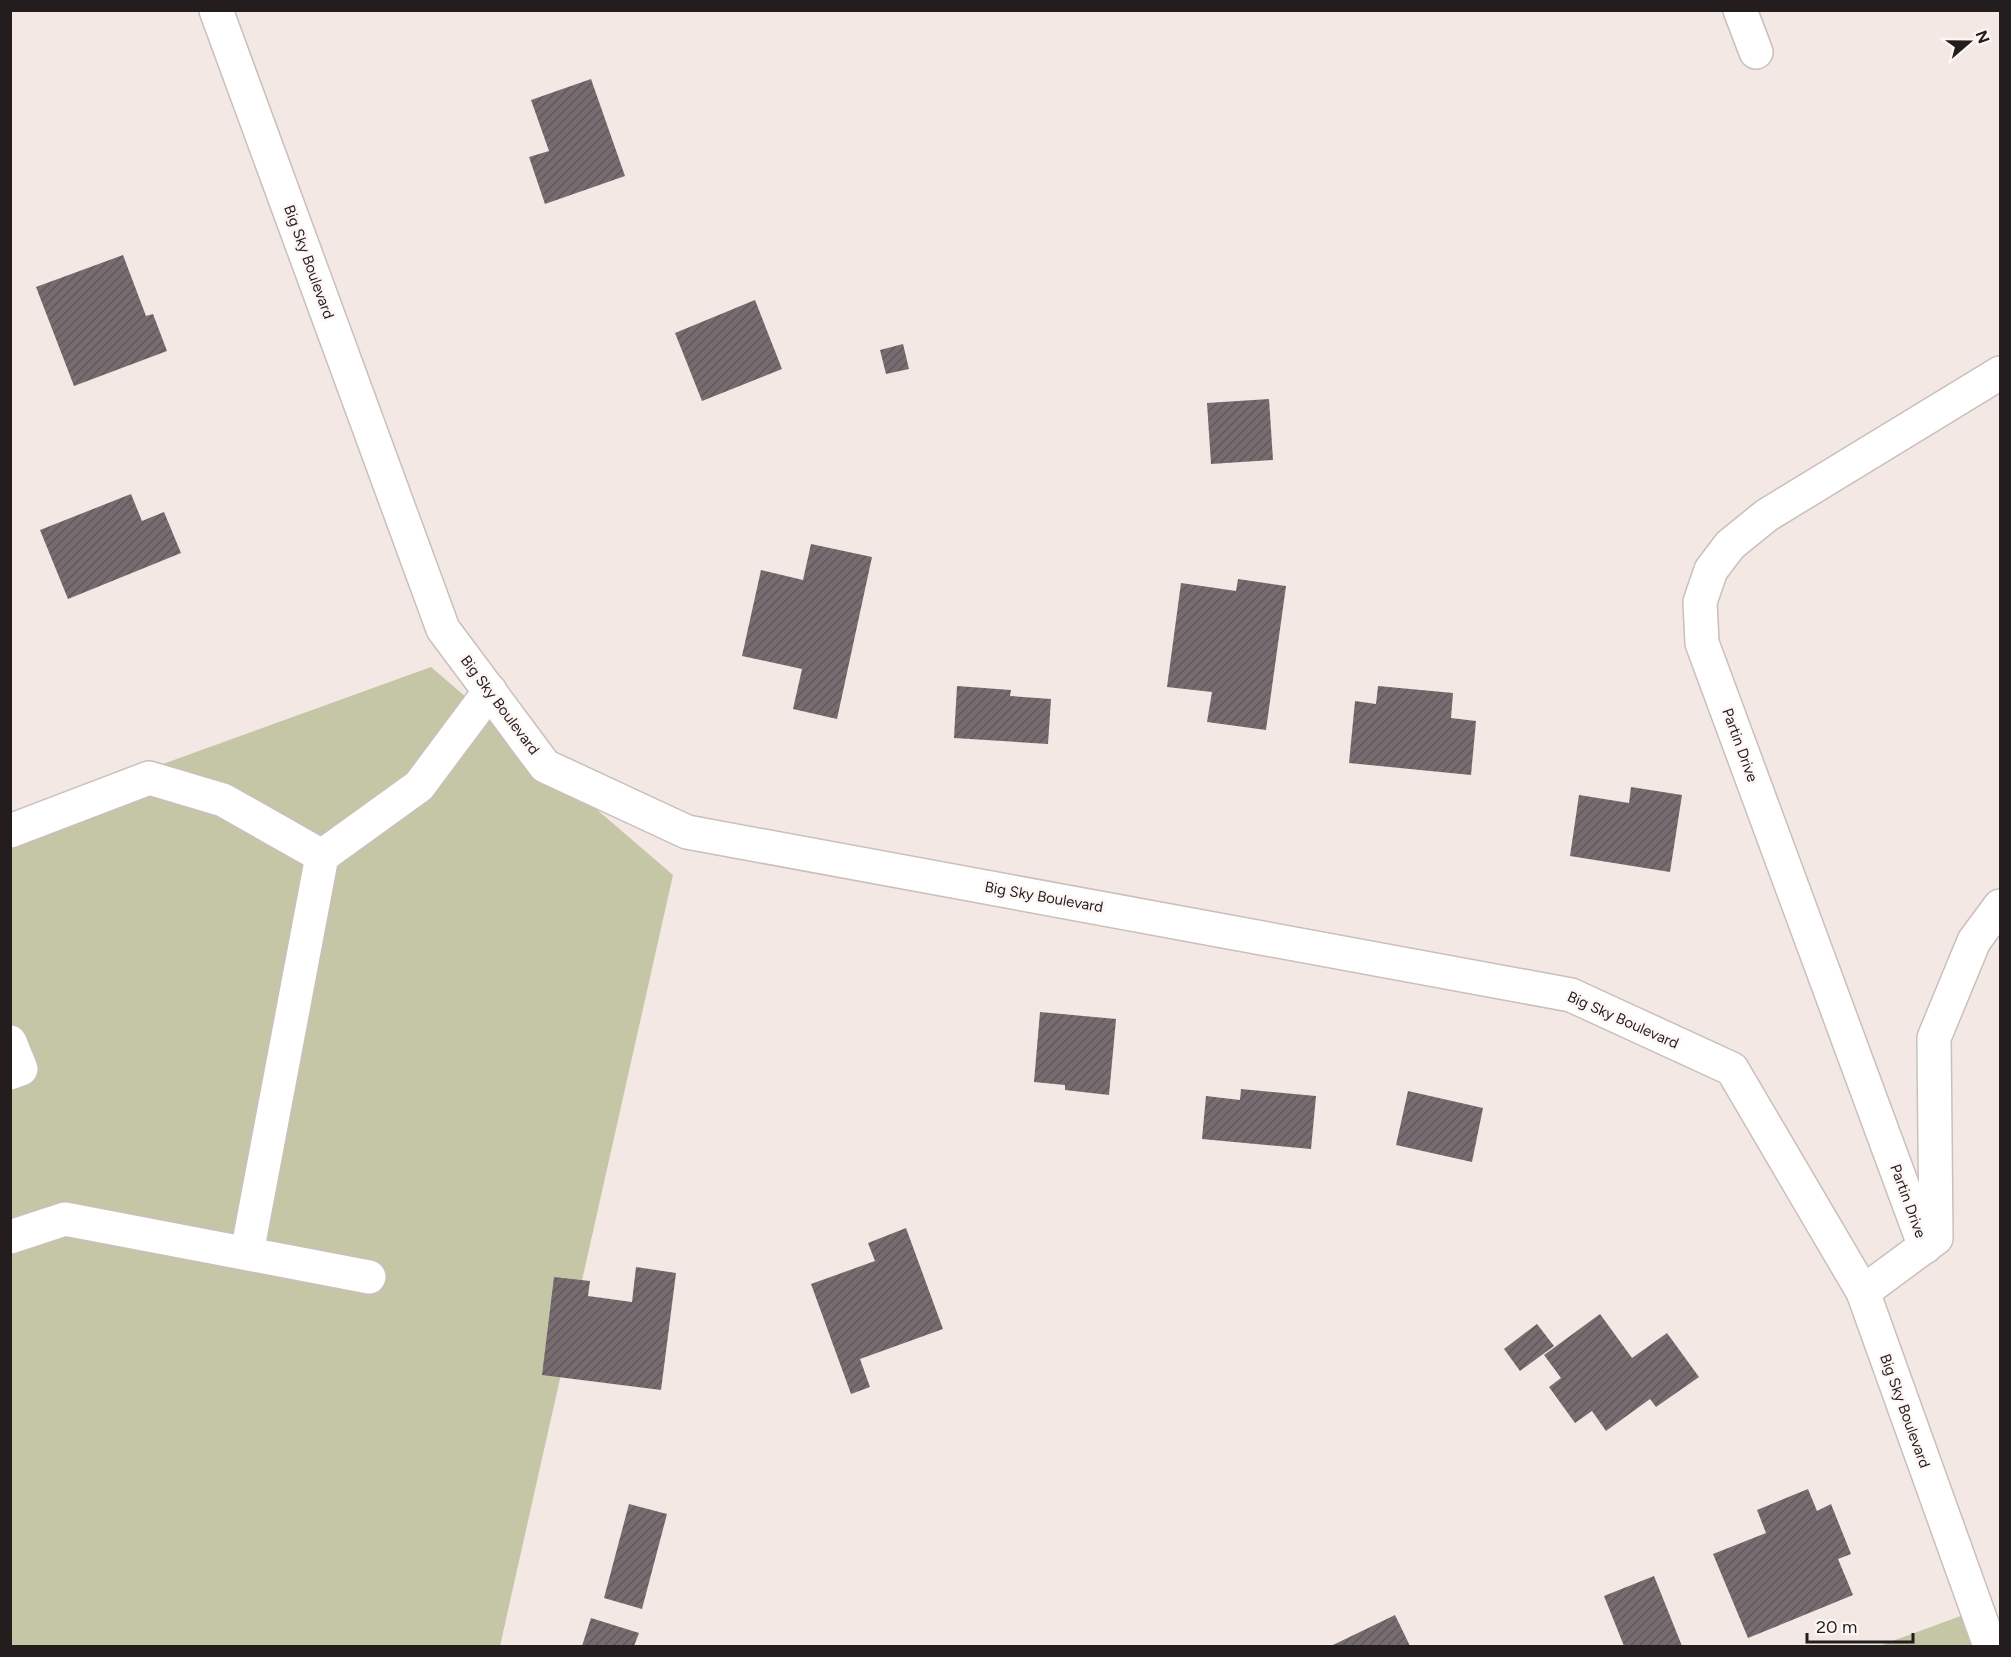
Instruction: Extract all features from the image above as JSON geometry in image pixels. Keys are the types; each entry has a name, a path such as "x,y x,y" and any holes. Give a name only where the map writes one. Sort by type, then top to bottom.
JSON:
{"street":[{"name":"Big Sky Boulevard","path":"216,10 443,629 545,766 687,832 1571,995 1732,1070 1863,1292 1990,1647"},
{"path":"1740,10 1756,52"},
{"name":"Partin Drive","path":"1925,1247 1702,643 1700,602 1711,570 1724,553 1767,515 2001,373"},
{"path":"247,1253 322,856 419,786 490,691"},
{"path":"10,831 149,778 223,800 322,856"},
{"name":"Partin Drive","path":"1863,1292 1936,1238 1934,1038 1974,941 2001,906"},
{"path":"10,1042 21,1069 10,1073"},
{"path":"10,1237 65,1218 369,1277"}],"green space":[{"path":"431,667 673,875 500,1646 11,1646 11,819"},
{"path":"1966,1614 1978,1646 1879,1646"}],"building":[{"path":"591,79 625,176 545,204 529,157 549,151 531,100"},
{"path":"123,255 146,316 153,314 167,351 74,386 36,287"},
{"path":"755,300 782,369 702,401 675,333"},
{"path":"903,344 909,369 886,374 880,350"},
{"path":"1269,399 1273,460 1211,464 1207,403"},
{"path":"131,494 142,521 164,512 181,553 68,599 40,530"},
{"path":"811,544 872,557 837,719 793,709 802,669 742,656 761,570 803,580"},
{"path":"1238,579 1286,586 1266,730 1207,722 1212,692 1167,687 1181,583 1236,591"},
{"path":"957,686 1011,690 1010,696 1051,699 1048,744 954,738"},
{"path":"1378,686 1453,693 1451,718 1476,721 1471,775 1349,763 1355,701 1376,704"},
{"path":"1631,787 1682,795 1670,872 1570,856 1579,795 1629,803"},
{"path":"1040,1012 1116,1019 1109,1095 1065,1090 1065,1085 1034,1082"},
{"path":"1241,1089 1316,1096 1311,1149 1202,1139 1206,1096 1240,1100"},
{"path":"1408,1091 1483,1108 1472,1162 1396,1145"},
{"path":"906,1228 943,1329 860,1359 870,1387 851,1394 811,1284 875,1261 868,1243"},
{"path":"636,1267 676,1273 661,1390 542,1375 554,1277 590,1281 588,1296 632,1302"},
{"path":"1600,1314 1632,1358 1667,1333 1699,1377 1656,1407 1650,1399 1606,1431 1592,1411 1575,1423 1549,1387 1561,1378 1544,1355"},
{"path":"1537,1324 1554,1346 1520,1371 1504,1349"},
{"path":"1808,1489 1817,1511 1831,1504 1851,1554 1838,1559 1853,1595 1748,1638 1713,1554 1766,1533 1757,1510"},
{"path":"629,1504 667,1514 642,1609 604,1598"},
{"path":"1654,1576 1682,1646 1624,1646 1604,1596"},
{"path":"1395,1615 1410,1646 1331,1646"},
{"path":"591,1618 639,1633 634,1646 582,1646"}]}
